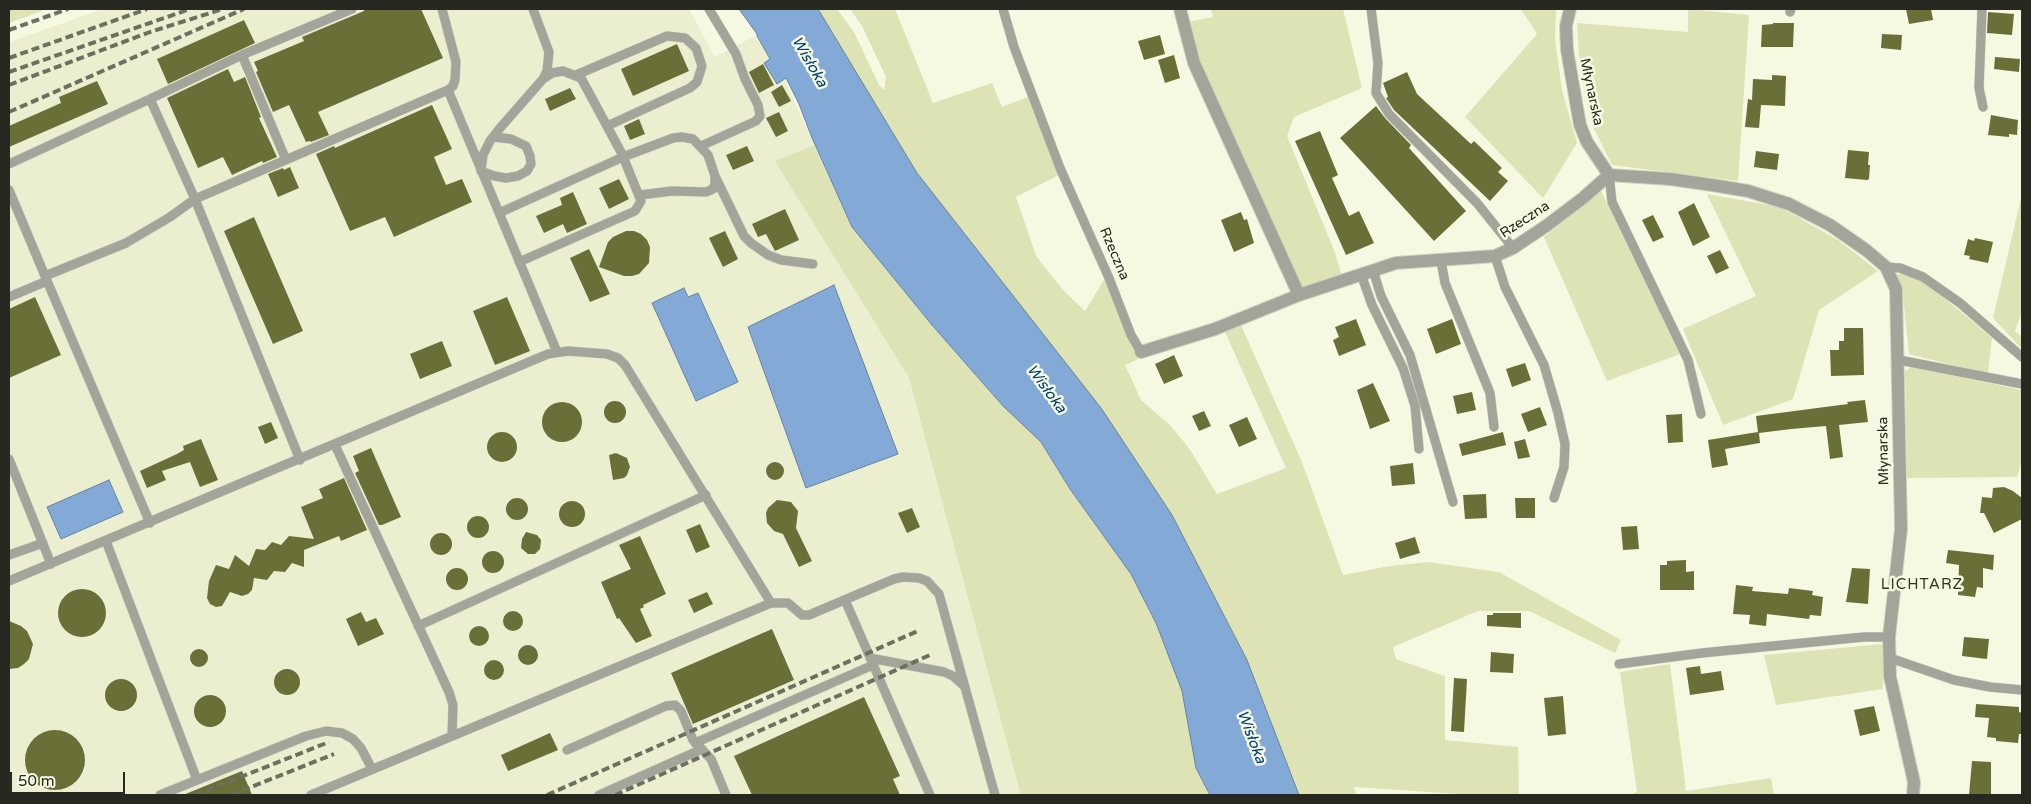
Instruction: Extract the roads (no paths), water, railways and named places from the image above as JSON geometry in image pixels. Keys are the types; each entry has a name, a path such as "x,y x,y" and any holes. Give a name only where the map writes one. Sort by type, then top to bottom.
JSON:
{"street":[{"path":"1180,9 1194,63 1299,295"},
{"name":"Młynarska","path":"1570,9 1566,26 1567,50 1580,125 1587,142 1609,175 1670,179 1712,185 1748,191 1789,204 1830,224 1886,267 1896,290 1899,360 1901,529 1890,637 1890,677 1914,782 1913,795"},
{"name":"Rzeczna","path":"1141,352 1215,329 1299,295 1396,263 1495,256 1513,248 1568,209 1609,175"}],"lane":[{"path":"9,164 242,55 352,9"},
{"path":"9,297 46,278 126,243 195,200 448,90 453,86 455,80 456,62 442,9"},
{"path":"533,9 549,52 549,61 543,79"},
{"path":"701,146 756,121 760,116 758,105 742,73 736,54 709,9"},
{"name":"Rzeczna","path":"1003,9 1014,47 1060,168 1109,278 1131,336 1141,352"},
{"path":"1371,9 1378,63 1376,93 1389,114 1476,203 1513,248"},
{"path":"1982,9 1979,88 1983,107"},
{"path":"576,75 667,36 685,38 696,48 702,66 697,82 690,88 607,126"},
{"path":"242,55 286,160"},
{"path":"481,171 483,155 493,137 543,79 552,73 563,71 576,75 585,83 640,195 641,201 635,211 519,262"},
{"path":"448,90 556,352"},
{"path":"150,99 195,200 300,460"},
{"path":"481,171 506,178 518,176 527,171 531,164 526,146 511,139 493,137"},
{"path":"498,212 623,157 673,138 682,137 693,139 708,155 715,176 744,236 750,243 768,255 781,260 813,264"},
{"name":"Młynarska","path":"1609,175 1612,202 1688,360 1701,414"},
{"path":"640,195 672,191 706,192 713,189 715,176"},
{"path":"9,190 150,523"},
{"path":"1495,256 1505,287 1544,365 1558,413 1565,444 1564,467 1554,498"},
{"path":"1440,261 1445,282 1490,393 1494,427"},
{"name":"Młynarska","path":"1886,267 1900,268 1923,277 1960,303 2022,357"},
{"path":"1373,270 1381,296 1410,355 1454,502"},
{"path":"1361,274 1372,305 1403,368 1415,406 1418,449"},
{"path":"9,581 556,352 568,351 599,353 613,356 622,361 771,603"},
{"path":"1899,360 2022,384"},
{"path":"335,445 450,692 453,705 452,736"},
{"path":"9,459 51,564"},
{"path":"418,626 706,495"},
{"path":"106,542 197,780"},
{"path":"9,556 43,543"},
{"path":"311,795 771,603 788,603 802,615 808,615 894,578 911,577 927,581 939,594 995,795"},
{"path":"845,600 930,795"},
{"path":"1619,664 1702,653 1864,637 1890,637"},
{"path":"1890,658 1954,680 1990,687 2022,690"},
{"path":"599,795 871,661 944,672 953,676 964,686"},
{"path":"567,750 670,705 676,705 681,711 698,746 711,758 726,795"},
{"path":"160,795 306,736 326,731 342,733 353,739 362,748 372,769"}],"water":[{"name":"Wisłoka","path":"739,9 818,9 917,173 1101,408 1172,515 1247,660 1299,795 1210,795 1196,768 1182,691 1156,623 1131,574 1070,489 1041,442 1003,406 932,325 852,227 786,78 777,84 764,63 770,59 757,34"},
{"path":"834,285 898,454 806,488 748,327"},
{"path":"684,288 688,297 698,293 738,382 696,401 652,303"},
{"path":"109,480 123,512 61,539 47,507"}],"railway":[{"path":"9,30 68,9"},
{"path":"9,58 147,9"},
{"path":"9,72 190,9"},
{"path":"9,85 150,32 223,9"},
{"path":"9,112 244,9"},
{"path":"547,795 920,630"},
{"path":"615,795 930,655"},
{"path":"195,795 329,742"},
{"path":"231,795 334,754"}],"district":[{"name":"LICHTARZ","path":"1922,585"}]}
